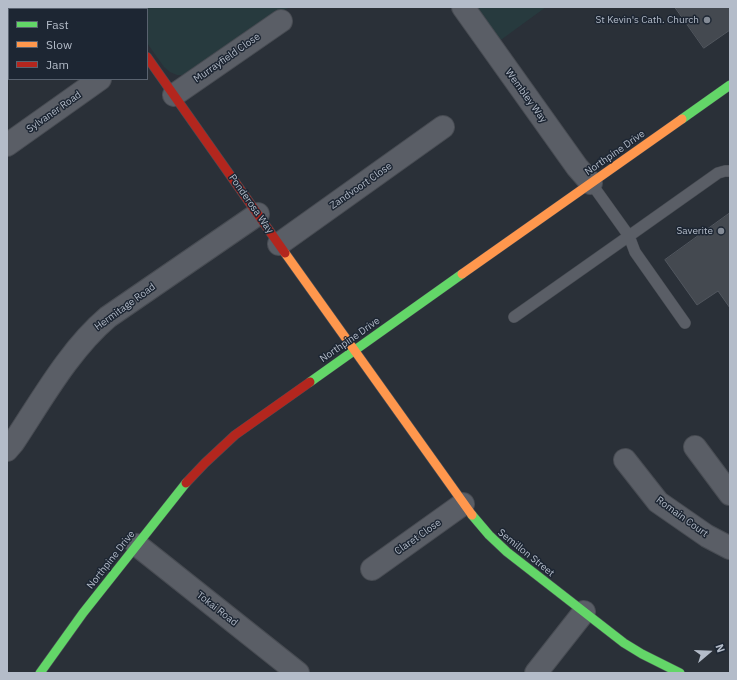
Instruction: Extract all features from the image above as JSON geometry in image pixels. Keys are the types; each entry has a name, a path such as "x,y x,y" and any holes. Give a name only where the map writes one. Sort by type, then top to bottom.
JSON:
{"street":[{"name":"Wembley Way","path":"463,7 577,167 591,183"},
{"name":"Murrayfield Close","path":"174,95 280,21"},
{"name":"Ponderosa Way","path":"148,58 355,350"},
{"name":"Sylvaner Road","path":"7,145 99,80"},
{"name":"Northpine Drive","path":"40,673 59,644 195,472 235,435 730,85"},
{"name":"Zandvoort Close","path":"279,244 443,128"},
{"name":"Hermitage Road","path":"7,450 76,349 93,330 108,317 258,214"},
{"name":"Semillon Street","path":"355,350 463,504 494,542 624,644 680,673"},
{"path":"695,447 730,494"},
{"name":"Romain Court","path":"624,460 658,502 707,536 730,548"},
{"name":"Claret Close","path":"372,569 463,504"},
{"name":"Tokai Road","path":"137,545 275,666 298,673"},
{"path":"536,673 584,612"}],"lane":[{"path":"514,317 718,173 730,171"},
{"path":"591,183 629,236 634,252 685,323"}],"green space":[{"path":"121,7 291,7 194,72 183,75 177,75 164,67 148,44 148,8"},
{"path":"473,7 546,7 498,42"}],"building":[{"name":"St Kevin's Cath. Church","path":"675,7 730,7 730,30 704,48"},
{"path":"730,213 730,308 718,291 697,305 665,260"}],"traffic: fast":[{"path":"682,119 730,85"},
{"path":"310,382 462,274"},
{"path":"40,673 83,613 186,483"},
{"path":"472,515 489,535 507,552 624,643 680,673"}],"traffic: slow":[{"path":"462,274 682,119"},
{"path":"285,253 472,515"}],"traffic: jam":[{"path":"148,58 285,253"},
{"path":"186,483 235,435 310,382"}],"place":[{"name":"St Kevin's Cath. Church","path":"707,20"},
{"name":"Saverite","path":"721,231"}]}
